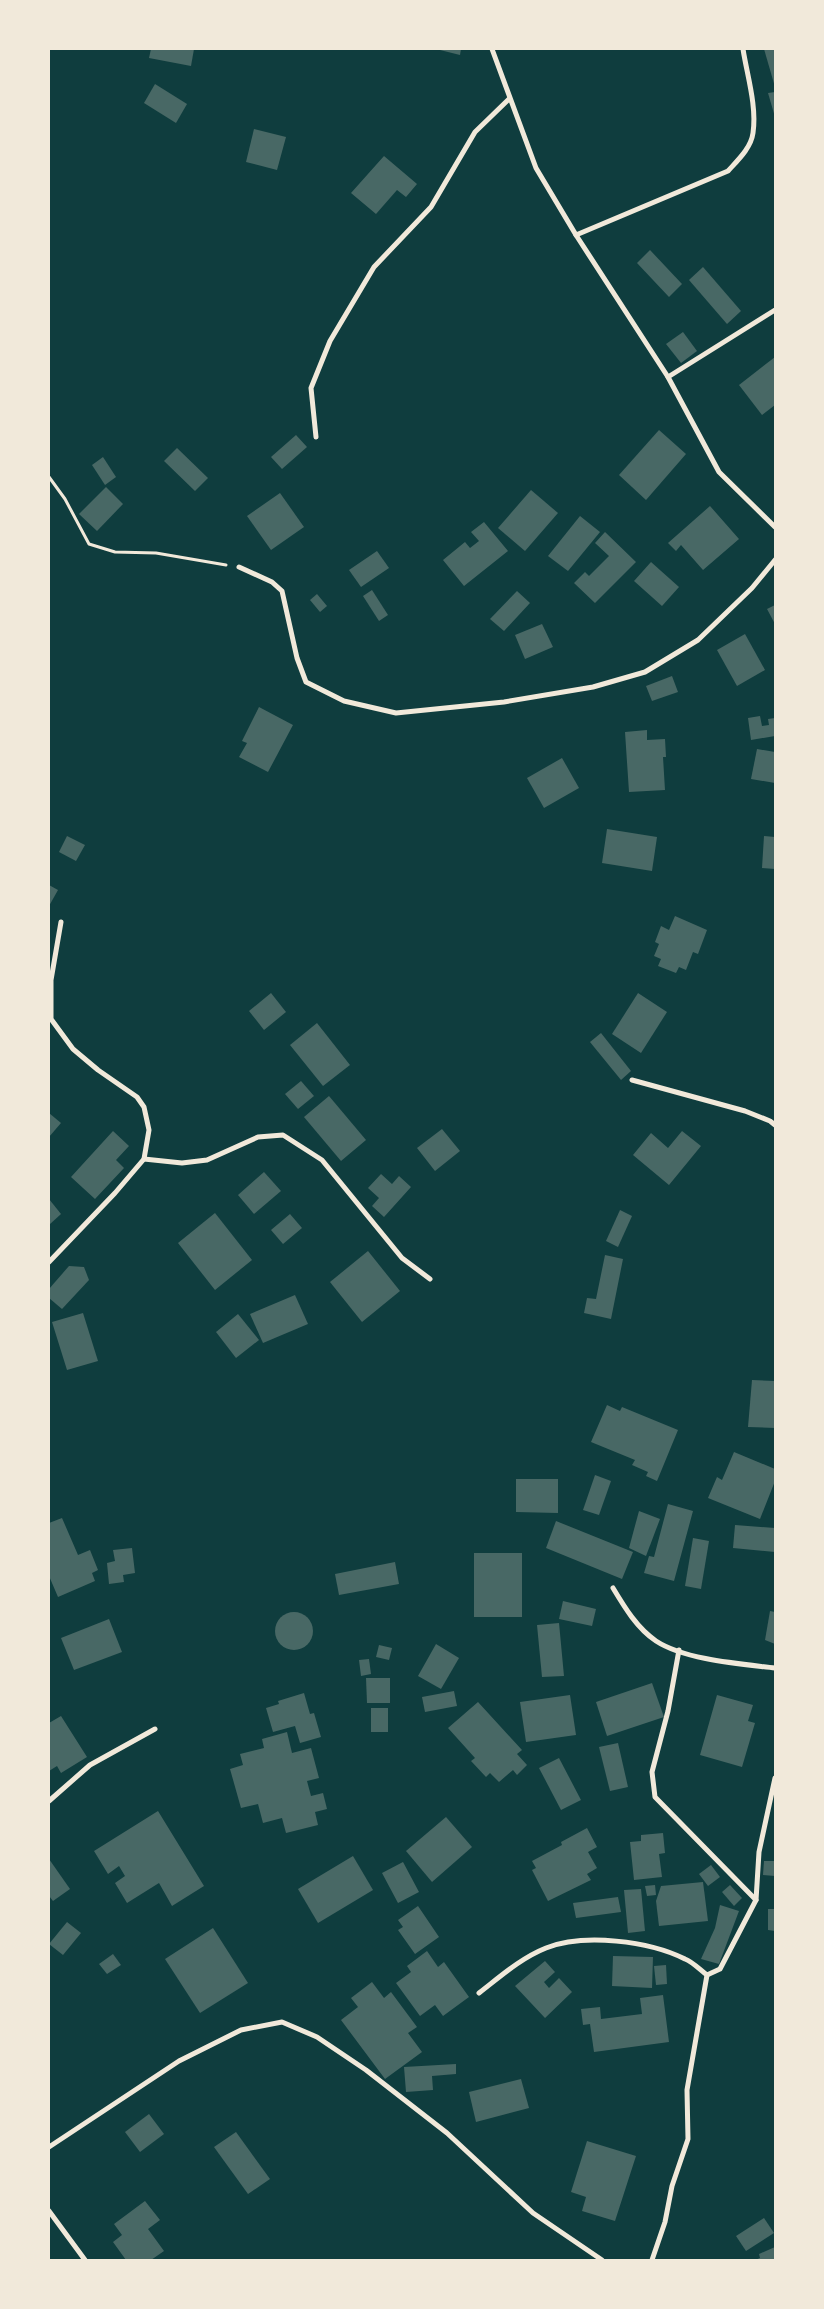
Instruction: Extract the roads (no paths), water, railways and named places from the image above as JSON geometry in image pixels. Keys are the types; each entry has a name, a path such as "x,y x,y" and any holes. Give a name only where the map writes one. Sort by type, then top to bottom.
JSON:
{"street":[{"path":"492,49 536,168 576,235 668,377 719,472 775,527"},
{"path":"576,235 728,171 743,155 753,134 752,104 743,49"},
{"path":"316,436 311,388 330,341 374,267 431,207 475,132 509,99"},
{"path":"668,377 775,310"},
{"path":"239,567 272,582 282,591 297,658 306,682 344,702 396,713 504,702 593,687 645,672 698,640 752,588 775,560"},
{"path":"49,1262 97,1213 144,1159 148,1130 144,1107 128,1089 98,1070 73,1049 51,1019 51,980 61,922"},
{"path":"632,1080 745,1111 770,1121 775,1125"},
{"path":"144,1159 182,1162 207,1160 258,1137 283,1135 322,1160 402,1258 430,1279"},
{"path":"613,1588 629,1615 657,1641 712,1660 775,1668"},
{"path":"679,1650 668,1711 652,1772 655,1797 756,1900"},
{"path":"49,1801 90,1765 155,1729"},
{"path":"707,1975 720,1969 756,1900 759,1852 775,1781"},
{"path":"479,1993 516,1964 546,1948 566,1942 600,1940 643,1945 686,1959 707,1975"},
{"path":"652,2260 665,2222 672,2186 688,2139 687,2090 707,1975"},
{"path":"49,2147 179,2061 241,2030 282,2022 317,2037 366,2070 447,2133 533,2212 602,2260"},
{"path":"49,2211 85,2260"}]}
